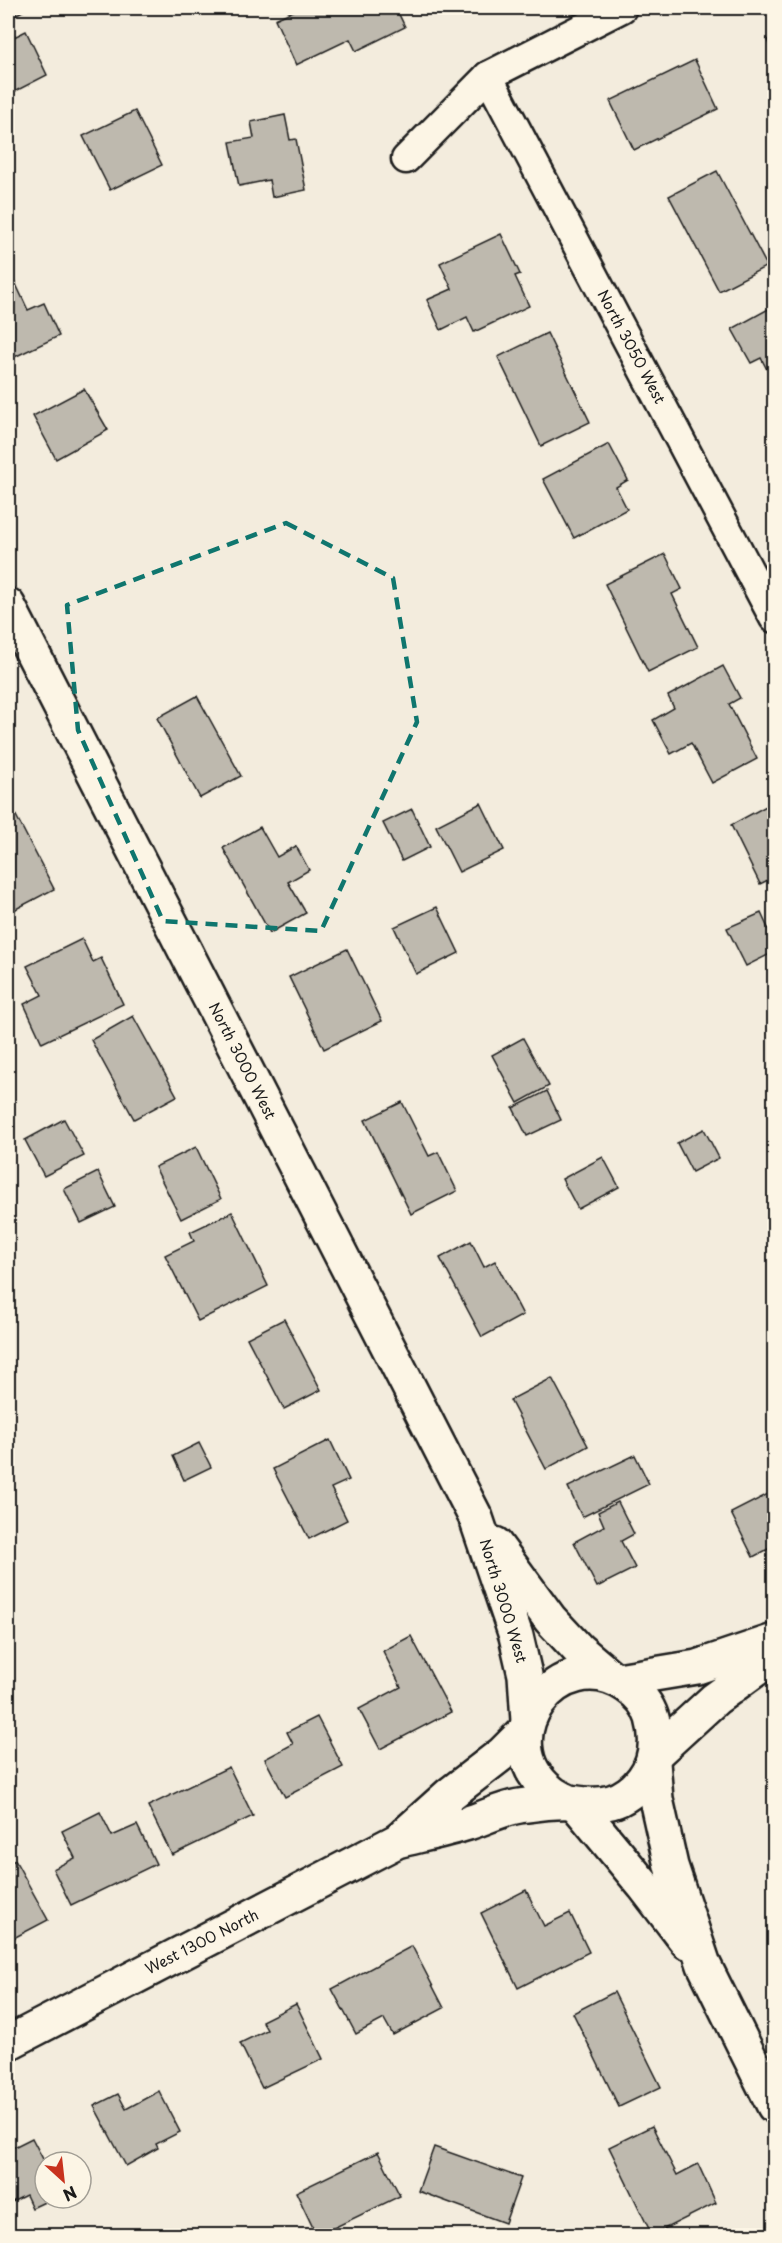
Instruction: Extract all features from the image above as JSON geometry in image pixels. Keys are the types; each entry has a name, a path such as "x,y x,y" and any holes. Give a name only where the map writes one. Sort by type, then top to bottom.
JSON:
{"main road":[{"name":"North 3000 West","path":"8,605 476,1518 516,1636 525,1675 527,1726"},
{"name":"North 3000 West","path":"476,1518 550,1619 578,1649 615,1679"},
{"path":"704,1965 644,1886 573,1803 550,1791 535,1774 526,1753 527,1726 537,1702 552,1687 570,1677 591,1674 615,1679 697,1667 774,1641"},
{"path":"573,1803 595,1805 614,1801 631,1792 644,1778 654,1758 715,1699 774,1656"},
{"path":"615,1679 636,1693 650,1711 656,1732 654,1758 656,1799 670,1866 704,1965 774,2106"},
{"name":"West 1300 North","path":"397,1841 450,1794 503,1753 527,1726"},
{"name":"West 1300 North","path":"8,2043 397,1841 467,1824 517,1806 573,1803"}],"street":[{"path":"406,159 488,76 622,8"},
{"name":"North 3050 West","path":"488,76 774,618"}],"highlighted area":[{"path":"286,523 393,578 417,722 321,931 163,921 78,730 67,605"}],"building":[{"path":"8,8 28,8 8,19"},
{"path":"300,8 396,8 405,27 356,51 350,39 296,65 275,19"},
{"path":"26,31 47,75 8,95 8,40"},
{"path":"774,36 774,55 767,40"},
{"path":"695,60 718,109 634,150 610,101"},
{"path":"135,111 162,165 110,190 83,136"},
{"path":"285,115 290,140 296,139 306,190 272,197 269,180 239,186 230,142 254,138 251,122"},
{"path":"717,171 767,266 719,291 669,196"},
{"path":"501,234 520,274 515,276 529,306 474,332 467,317 441,330 427,300 452,289 440,263"},
{"path":"14,280 28,310 44,303 59,336 8,360 8,283"},
{"path":"774,306 774,383 761,358 751,363 732,329"},
{"path":"547,333 590,422 541,446 498,357"},
{"path":"84,389 108,430 56,459 33,416"},
{"path":"609,444 628,480 616,487 627,509 574,538 543,479"},
{"path":"665,554 682,589 672,594 698,647 648,672 605,584"},
{"path":"723,666 740,698 729,704 757,759 712,783 691,743 671,754 653,720 674,708 668,696"},
{"path":"197,696 241,776 200,798 157,718"},
{"path":"481,803 504,850 459,872 436,826"},
{"path":"768,805 774,818 774,877 760,884 731,825"},
{"path":"11,806 54,889 14,910 8,899 8,808"},
{"path":"412,809 430,847 402,861 383,823"},
{"path":"260,827 277,857 296,846 309,870 288,882 306,913 270,933 223,848"},
{"path":"437,907 459,953 416,974 394,927"},
{"path":"761,913 774,941 774,952 746,966 727,928"},
{"path":"82,939 93,962 101,958 123,1004 42,1043 24,1004 42,995 27,966"},
{"path":"347,949 382,1021 324,1049 289,977"},
{"path":"133,1016 177,1096 134,1119 91,1040"},
{"path":"523,1038 549,1086 518,1103 492,1055"},
{"path":"547,1091 561,1120 527,1136 513,1108"},
{"path":"402,1102 429,1156 438,1152 457,1191 411,1214 365,1120"},
{"path":"64,1119 84,1156 44,1176 25,1140"},
{"path":"704,1129 719,1158 692,1172 677,1143"},
{"path":"196,1147 221,1199 181,1219 155,1167"},
{"path":"603,1157 619,1187 578,1209 562,1179"},
{"path":"98,1172 115,1207 81,1223 64,1189"},
{"path":"232,1212 268,1286 198,1321 165,1255 194,1241 190,1232"},
{"path":"471,1241 484,1267 495,1261 523,1315 482,1337 440,1258"},
{"path":"284,1319 321,1390 284,1409 247,1338"},
{"path":"552,1378 588,1446 546,1469 510,1400"},
{"path":"330,1440 349,1480 331,1488 347,1520 309,1539 273,1469"},
{"path":"199,1443 211,1467 184,1480 173,1456"},
{"path":"635,1455 649,1484 582,1517 568,1487"},
{"path":"774,1491 774,1546 753,1557 731,1513"},
{"path":"618,1502 634,1534 621,1541 635,1568 597,1587 574,1542 604,1526 598,1512"},
{"path":"411,1636 451,1712 380,1749 359,1709 401,1687 383,1651"},
{"path":"317,1717 343,1767 285,1797 265,1759 293,1744 287,1732"},
{"path":"229,1767 253,1816 172,1855 148,1806"},
{"path":"100,1812 112,1836 137,1825 156,1864 71,1905 53,1869 75,1858 62,1831"},
{"path":"15,1860 48,1920 8,1941 8,1864"},
{"path":"526,1890 544,1926 570,1913 589,1952 518,1988 481,1913"},
{"path":"412,1946 444,2008 393,2035 384,2019 356,2034 332,1989"},
{"path":"614,1992 661,2087 619,2107 573,2013"},
{"path":"296,2004 323,2059 262,2088 240,2043 267,2030 262,2021"},
{"path":"159,2091 180,2132 156,2144 158,2148 126,2166 94,2106 118,2094 126,2109"},
{"path":"652,2126 677,2175 698,2164 716,2203 652,2235 609,2147"},
{"path":"32,2138 38,2150 33,2150 32,2208 26,2195 8,2204 8,2150"},
{"path":"434,2147 521,2178 505,2223 418,2191"},
{"path":"378,2152 400,2196 317,2236 296,2192"}]}
